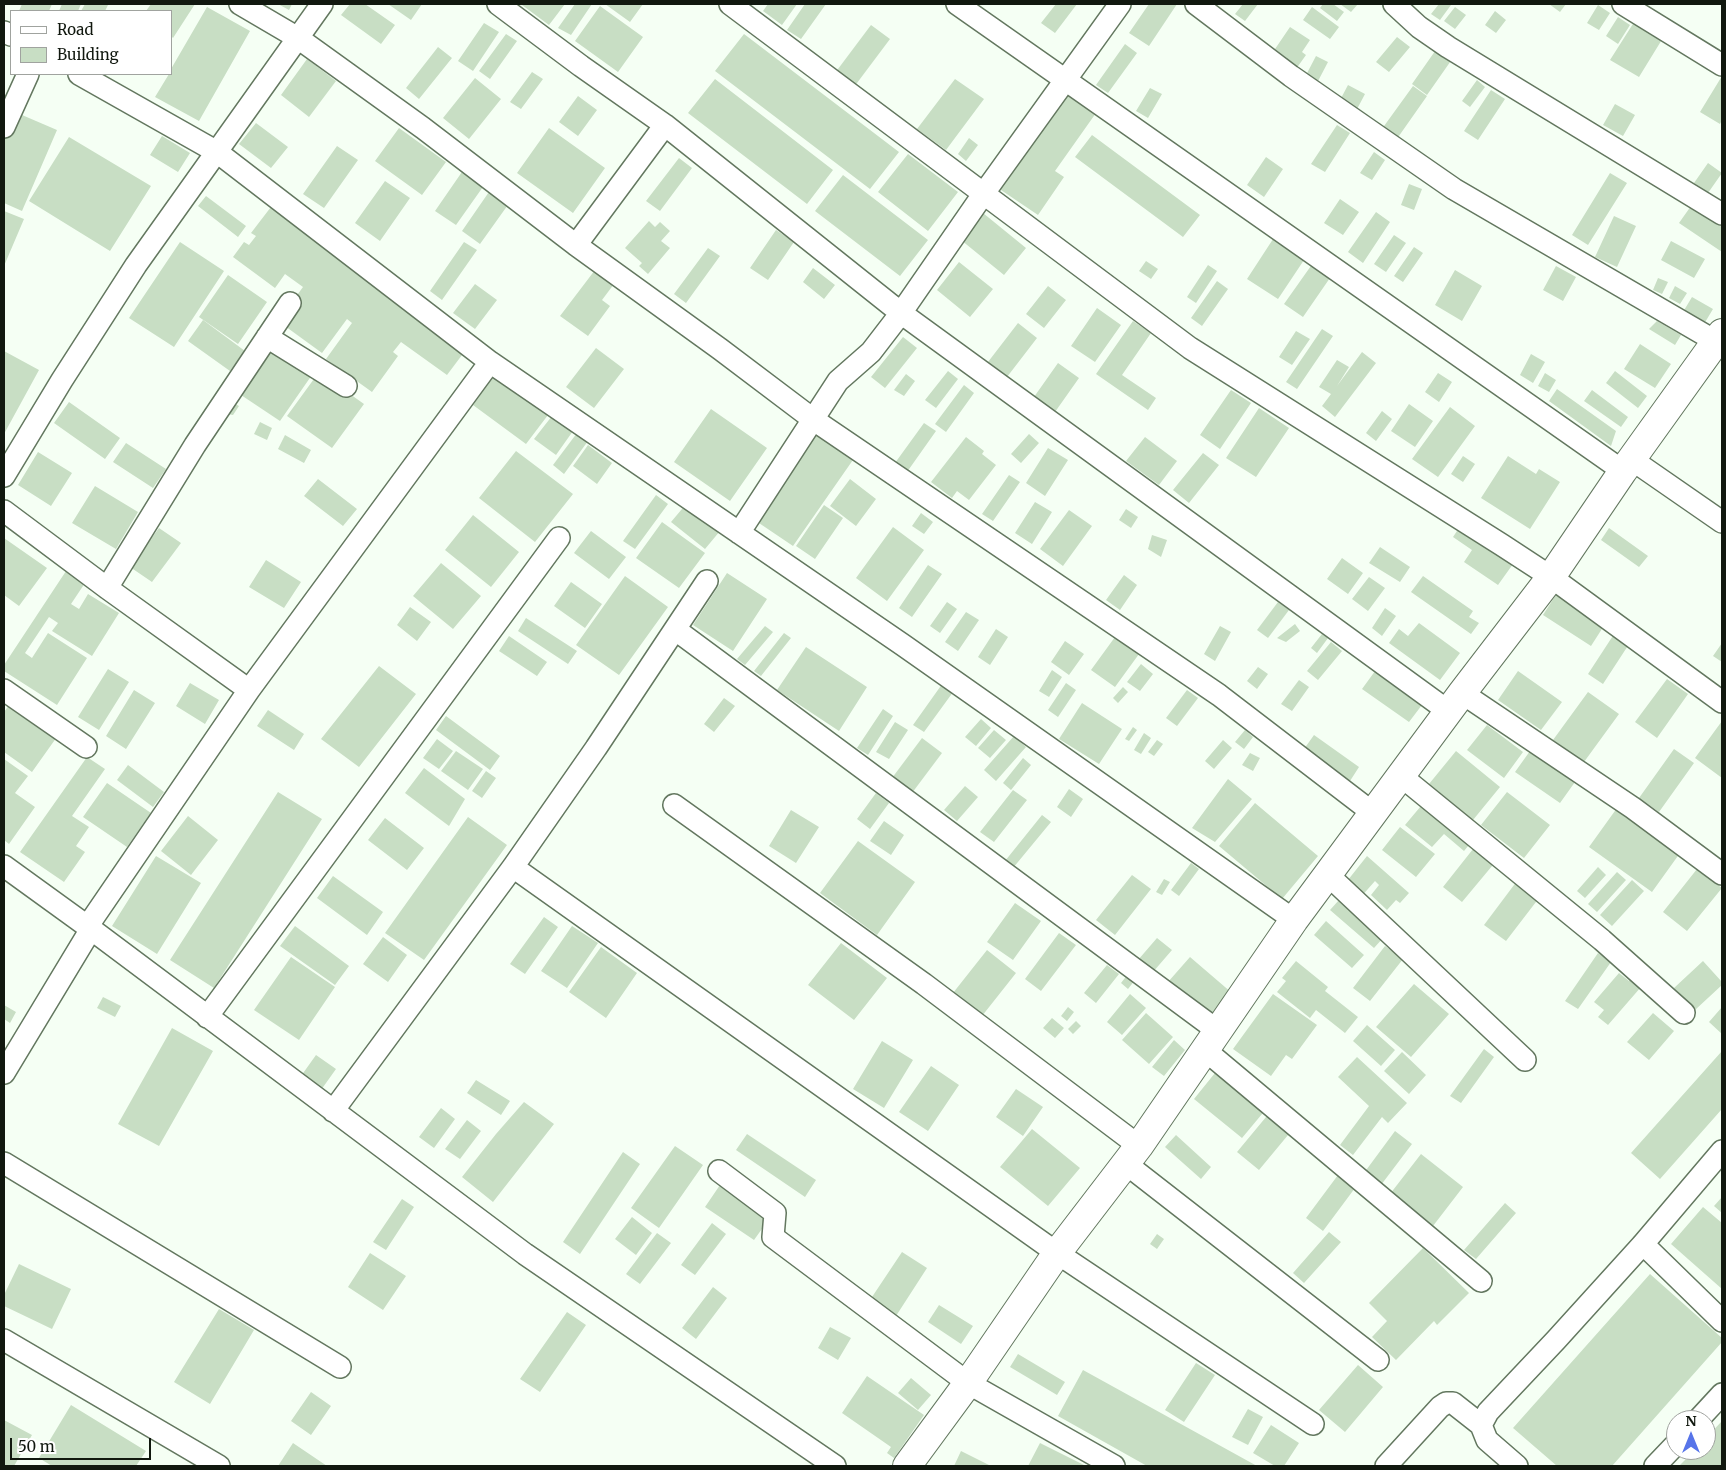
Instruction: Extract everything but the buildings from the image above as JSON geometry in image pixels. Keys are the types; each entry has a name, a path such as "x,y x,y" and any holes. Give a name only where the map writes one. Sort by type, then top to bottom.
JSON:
{"street":[{"path":"240,4 298,38 423,128 576,245 720,349 814,420 1219,694 1373,813"},
{"path":"4,476 62,380 136,265 322,4"},
{"path":"498,4 665,125 901,312 1455,702 1633,808 1722,874"},
{"path":"730,4 1190,348 1551,577 1722,702"},
{"path":"956,4 1627,465 1722,522"},
{"path":"739,532 838,381 871,352 901,312 1120,4"},
{"path":"907,1466 968,1383 1057,1252 1132,1154 1294,920 1455,702 1551,577 1627,465 1720,339 1454,189 1291,76 1196,4"},
{"path":"1394,4 1419,27 1448,47 1722,214"},
{"path":"1623,4 1722,65"},
{"path":"4,127 28,75"},
{"path":"81,75 217,152 490,362 902,645 1294,920"},
{"path":"576,245 665,125"},
{"path":"107,588 195,445 290,303"},
{"path":"267,337 346,386"},
{"path":"4,1073 89,928 249,690 490,362"},
{"path":"4,511 249,690"},
{"path":"207,1017 559,538"},
{"path":"333,1111 513,867 596,748 707,581"},
{"path":"676,630 1211,1040 1481,1281"},
{"path":"4,690 86,747"},
{"path":"1400,776 1602,940 1684,1012"},
{"path":"674,805 924,984 1132,1154 1378,1360"},
{"path":"4,866 525,1254 835,1466"},
{"path":"513,867 1057,1252 1313,1424"},
{"path":"1328,875 1525,1060"},
{"path":"1481,1425 1488,1412 1643,1244 1722,1151"},
{"path":"4,1163 340,1367"},
{"path":"719,1171 775,1212 774,1237 968,1383 1114,1466"},
{"path":"1643,1244 1722,1321"},
{"path":"4,1340 219,1466"},
{"path":"1707,1410 1722,1394"},
{"path":"1386,1466 1440,1407 1446,1403 1453,1403 1481,1425 1487,1440 1518,1466"},
{"path":"1655,1466 1666,1454"}]}
